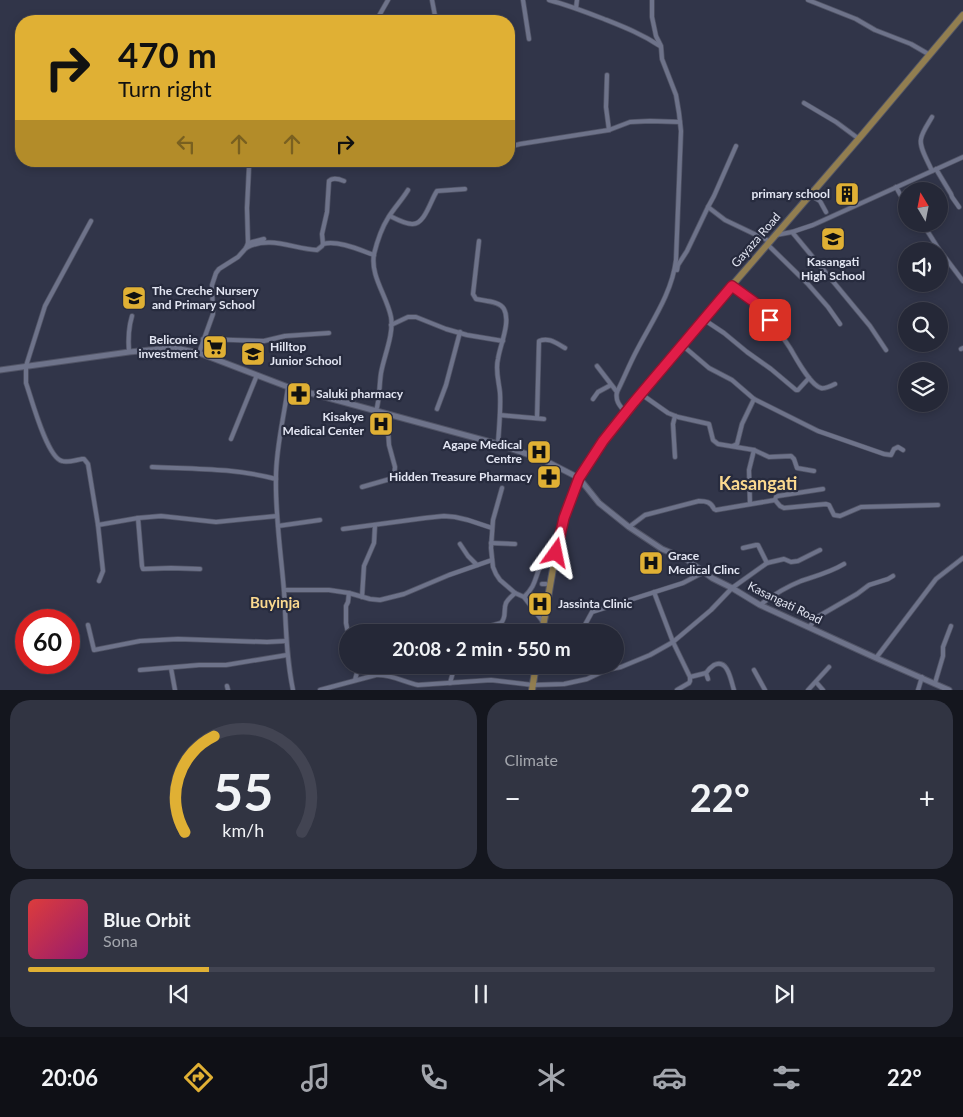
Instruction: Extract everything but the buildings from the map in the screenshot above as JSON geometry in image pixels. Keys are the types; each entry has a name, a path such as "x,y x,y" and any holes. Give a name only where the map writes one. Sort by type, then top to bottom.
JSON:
{"main road":[{"name":"Gayaza Road","path":"544,624 564,518 579,478 603,441 704,318 859,139 963,15"},
{"path":"532,687 534,674"}],"street":[{"path":"379,15 388,0"},
{"path":"432,0 435,15"},
{"path":"523,0 530,39"},
{"path":"549,0 576,8 635,31 661,46"},
{"path":"576,8 577,0"},
{"path":"652,0 652,16 656,36 661,46 662,59 678,103 680,122 676,260 672,279"},
{"path":"808,0 856,19 875,30 911,44 930,55"},
{"path":"818,5 821,0"},
{"path":"607,76 606,108 608,130"},
{"path":"804,103 836,122 859,139"},
{"path":"932,117 922,134 920,142 922,150 960,207"},
{"path":"515,145 608,130 630,122 680,122"},
{"path":"625,412 617,402 617,392 637,349 652,323 678,265 712,201 736,146"},
{"path":"776,235 792,232 833,216 963,157"},
{"path":"247,246 249,167"},
{"path":"323,244 322,234 329,181 334,178 344,181"},
{"path":"390,216 415,224 426,213 437,190 465,189"},
{"path":"376,411 391,319 376,274 374,254 384,226 408,190"},
{"path":"810,195 820,201 826,212"},
{"path":"708,207 725,220 768,243 807,283 840,324"},
{"path":"91,221 45,306 26,366 26,383 42,432 59,460 84,459 88,464 104,571 99,581"},
{"path":"792,232 870,326 886,350"},
{"path":"928,232 963,281"},
{"path":"199,353 213,314 212,285 216,273 238,257 247,246 264,239"},
{"path":"479,241 473,294 476,299 502,305 507,319 497,361 500,392 498,444"},
{"path":"247,246 273,243 317,250 323,244 331,243 374,254"},
{"path":"732,286 757,304 764,312 813,383 821,388 835,384"},
{"path":"130,352 128,336 132,316"},
{"path":"391,325 408,317 416,317 467,335 503,341"},
{"path":"704,318 772,369 796,390 809,378"},
{"path":"437,409 446,385 460,332"},
{"path":"203,339 264,341 285,336 329,333"},
{"path":"537,418 539,341 551,340 565,348"},
{"path":"682,345 709,368 732,380 754,399 818,431 877,452 891,455 898,447 903,450"},
{"path":"0,370 130,352 180,348 199,353 288,387 498,444 544,460 579,478"},
{"path":"597,366 617,392"},
{"path":"231,439 256,375"},
{"path":"593,399 598,392 611,385"},
{"path":"288,387 278,447 276,479 287,655 293,690"},
{"path":"641,394 668,413 710,424 715,443 754,450 769,457 791,456 797,468 814,471"},
{"path":"734,446 737,444 742,424 754,399"},
{"path":"362,487 394,477 395,467 389,445 387,414"},
{"path":"500,415 544,419"},
{"path":"675,416 673,424 675,457"},
{"path":"750,504 750,470 754,450"},
{"path":"152,467 233,470 276,479"},
{"name":"Kasangati Road","path":"579,478 599,503 662,549 686,559 704,572 760,604 948,690"},
{"path":"502,488 492,528 492,560 496,574 515,593 524,597 544,624"},
{"path":"630,527 645,515 699,501 706,501 716,510 776,500 778,496 824,489"},
{"path":"776,500 784,508 826,504 829,505 836,516 861,507 938,505"},
{"path":"98,525 138,518 166,516 216,522 277,516"},
{"path":"343,530 444,516 468,520 492,528"},
{"path":"138,518 143,569 200,569"},
{"path":"278,526 320,520"},
{"path":"362,597 364,566 374,542 375,525"},
{"path":"491,543 514,544"},
{"path":"460,544 477,565"},
{"path":"743,548 758,545 767,563"},
{"path":"320,690 382,674 418,685 491,680 532,687 564,684 587,679 606,670 621,667 650,655 673,642 711,610 732,588 767,563 784,559 791,562 798,561 820,550"},
{"path":"524,597 533,587 542,562 556,553"},
{"path":"876,658 936,579 963,558"},
{"path":"284,590 329,590 380,600 404,594 449,575 492,560"},
{"path":"760,604 783,590 835,570 844,564"},
{"path":"585,624 592,612 683,584 704,572"},
{"path":"809,627 819,616 870,585 893,576"},
{"path":"654,592 673,642 690,677 690,681 677,690"},
{"path":"346,624 346,606 349,593"},
{"path":"497,624 504,620 507,602 515,593"},
{"path":"88,625 94,650 159,640 286,641"},
{"path":"935,683 943,656 943,647 951,626"},
{"path":"140,670 199,665 226,665 287,655"},
{"path":"690,677 706,673 708,669 719,663 727,669 734,690"},
{"path":"808,690 829,667"},
{"path":"171,668 175,690"},
{"path":"754,670 764,690"},
{"path":"706,673 708,679"},
{"path":"356,680 357,674"},
{"path":"450,683 452,674"},
{"path":"918,690 922,677"},
{"path":"816,682 823,690"}],"place":[{"name":"primary school","path":"847,194"},
{"name":"Kasangati High School","path":"833,239"},
{"name":"The Creche Nursery and Primary School","path":"134,298"},
{"name":"Beliconie investment","path":"215,347"},
{"name":"Hilltop Junior School","path":"253,354"},
{"name":"Saluki pharmacy","path":"299,394"},
{"name":"Kisakye Medical Center","path":"381,424"},
{"name":"Agape Medical Centre","path":"539,452"},
{"name":"Hidden Treasure Pharmacy","path":"549,477"},
{"name":"Grace Medical Clinc","path":"651,563"},
{"name":"Jassinta Clinic","path":"540,604"}],"district":[{"name":"Kasangati","path":"758,484"},
{"name":"Buyinja","path":"275,603"}],"route":[{"path":"556,553 559,534 579,478 603,441 732,286 757,304 770,320"}]}
